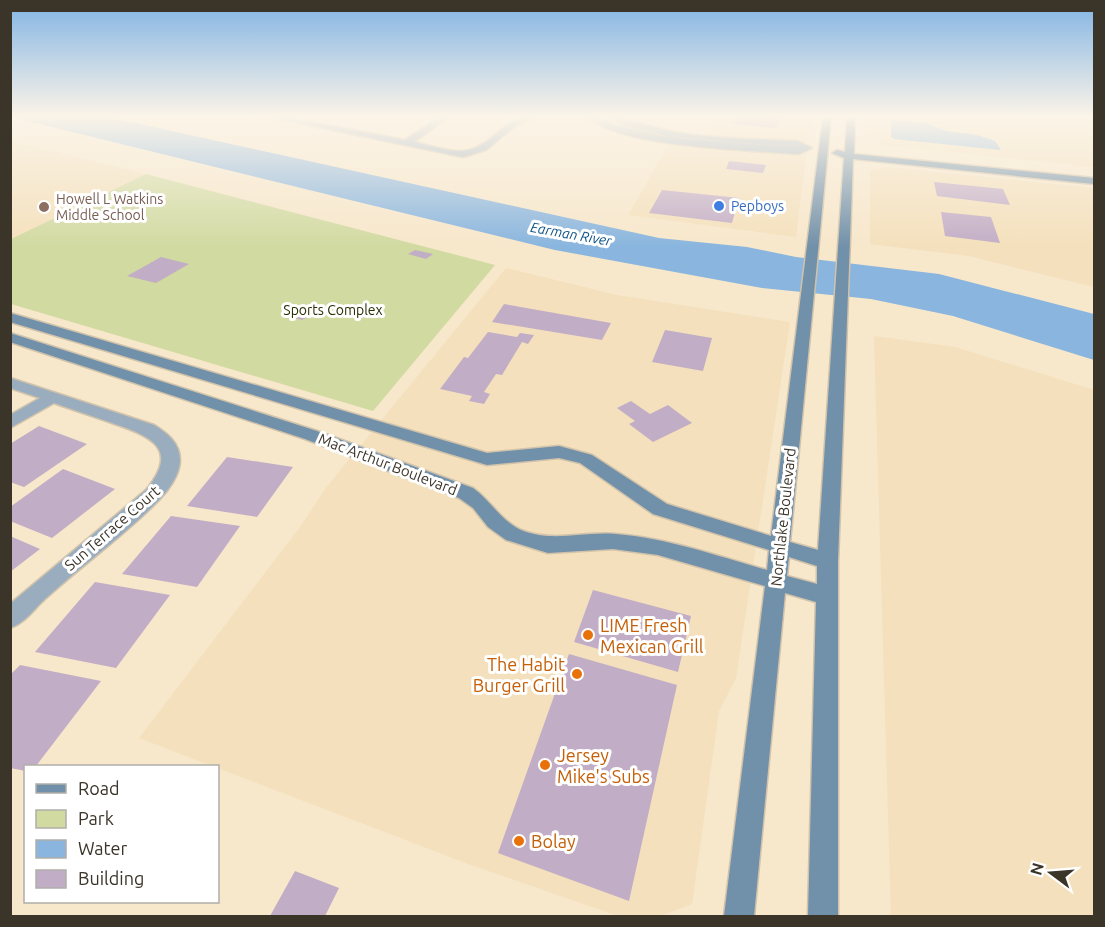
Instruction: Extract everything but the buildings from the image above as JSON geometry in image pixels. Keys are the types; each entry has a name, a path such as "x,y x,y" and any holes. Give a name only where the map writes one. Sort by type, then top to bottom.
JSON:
{"main road":[{"name":"Northlake Boulevard","path":"739,916 822,160"},
{"path":"823,916 828,561 849,160"},
{"path":"913,160 1095,181"},
{"path":"938,160 1095,173"},
{"name":"Mac Arthur Boulevard","path":"10,317 488,459 559,452 586,459 660,509 828,561"},
{"name":"Mac Arthur Boulevard","path":"10,337 311,435 466,493 480,503 495,522 513,535 548,545 614,541 658,547 827,596"}],"street":[{"name":"Sun Terrace Court","path":"10,383 157,433 167,443 170,450 170,469 153,495 37,593 10,619"},
{"path":"10,423 53,397"}],"shaded area":[{"name":"Howell L Watkins Middle School","path":"11,160 90,160 146,174 11,239"},
{"path":"660,160 805,160 796,237 628,215"},
{"path":"1029,160 1094,160 1094,167"},
{"path":"886,167 1094,188 1094,287 969,256 870,244 870,170"},
{"path":"506,268 617,295 790,322 736,678 719,711 692,904 661,916 618,916 471,865 219,769 219,765 210,765 139,738 303,523 325,489"},
{"path":"874,336 955,347 1094,390 1094,916 891,916"}],"green space":[{"name":"Sports Complex","path":"146,174 495,265 373,411 11,304 11,239"}],"water":[{"name":"Earman River","path":"188,160 305,160 659,238 747,247 796,257 939,274 1094,314 1094,360 953,316 871,299 762,288 555,250"}],"place":[{"name":"Pepboys","path":"719,206"},
{"name":"Howell L Watkins Middle School","path":"44,207"},
{"name":"LIME Fresh Mexican Grill","path":"588,635"},
{"name":"The Habit Burger Grill","path":"577,674"},
{"name":"Jersey Mike's Subs","path":"545,765"},
{"name":"Bolay","path":"519,841"}]}
